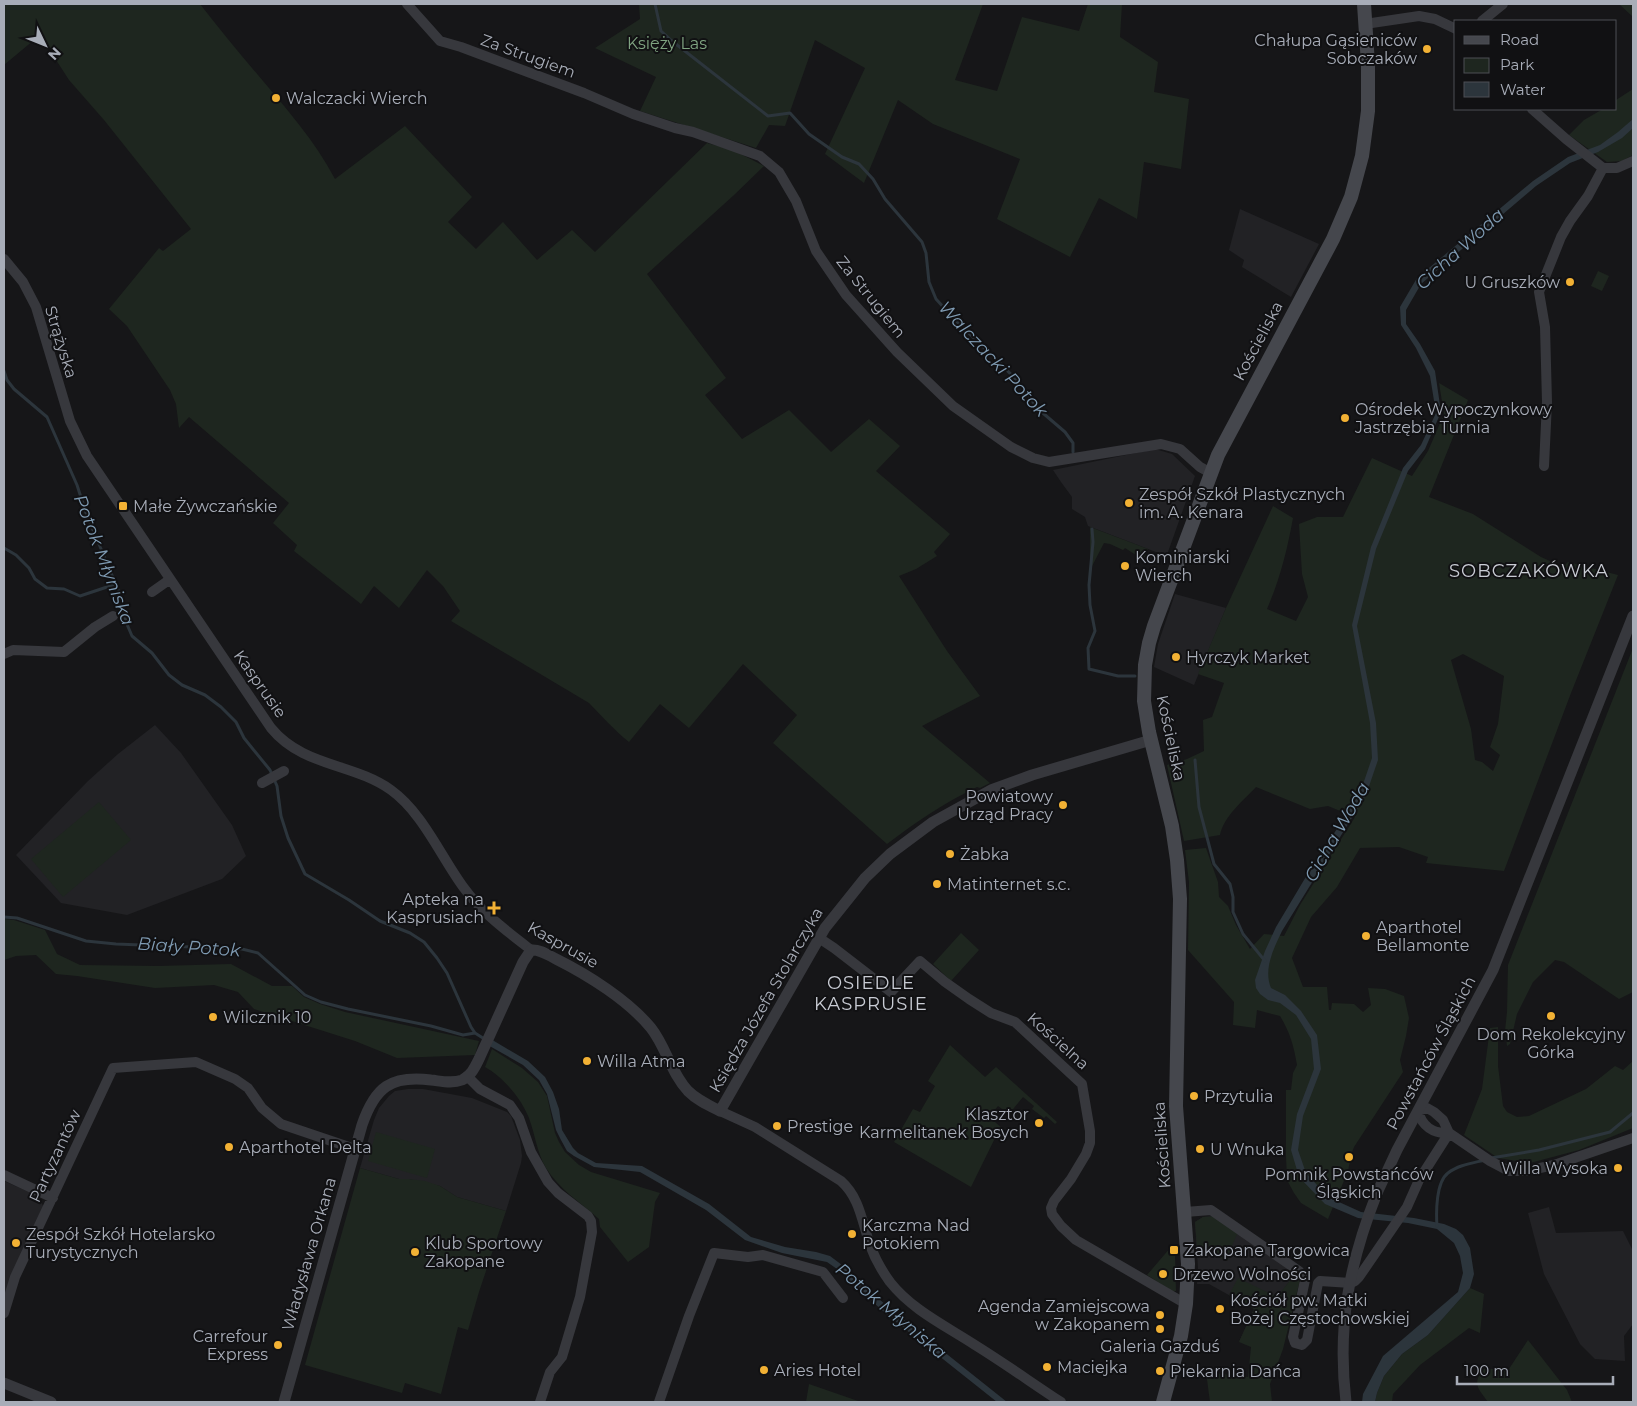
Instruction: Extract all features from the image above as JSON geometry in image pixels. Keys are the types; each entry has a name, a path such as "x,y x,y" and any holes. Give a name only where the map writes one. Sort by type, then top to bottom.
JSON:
{"main road":[{"name":"Kościeliska","path":"1163,1402 1181,1336 1186,1304 1188,1264 1176,1106 1179,886 1176,847 1172,826 1146,715 1145,665 1149,643 1210,473 1226,439 1337,230 1351,197 1362,156 1368,111 1364,4"}],"street":[{"name":"Za Strugiem","path":"407,4 440,41 584,93 633,114 700,134 760,156 779,172 796,201 816,251 846,295 897,352 953,406 1011,447 1033,458 1049,462 1161,444 1180,449 1200,467 1210,473"},
{"path":"1483,20 1503,4"},
{"path":"1365,24 1420,16 1435,19 1454,28"},
{"path":"1533,110 1566,139 1600,165 1617,168 1633,161"},
{"path":"1544,466 1547,402 1545,327 1539,292 1561,237 1588,196 1600,165"},
{"name":"Strążyska","path":"4,259 23,282 36,307 65,407 78,441"},
{"name":"Kasprusie","path":"78,441 169,580 274,732 305,756 370,777 395,793 416,816 471,898 491,918 531,950 540,951 577,970 631,1009 654,1032 686,1088 699,1100 755,1127 843,1183 858,1204 871,1248 878,1264 889,1281 902,1295 924,1312 1061,1402"},
{"path":"152,592 169,580"},
{"path":"4,654 13,650 64,652 94,627 113,616"},
{"name":"Powstańców Śląskich","path":"1346,1402 1343,1346 1344,1320 1347,1294 1358,1244 1377,1192 1494,970 1633,616"},
{"name":"Księdza Józefa Stolarczyka","path":"720,1111 819,938 846,900 872,870 914,835 983,793 1010,782 1151,740"},
{"path":"262,783 284,770"},
{"name":"Kościelna","path":"819,938 892,992 920,961 969,999 991,1012 1015,1022 1082,1084 1090,1131 1090,1143 1086,1154 1054,1201 1051,1208 1052,1214 1061,1226 1076,1240 1186,1304"},
{"path":"531,950 526,956 474,1069 467,1076 480,1090 510,1105 519,1118 531,1152 548,1182 558,1193 588,1216 591,1222 592,1232 580,1297 562,1356 550,1372 540,1402"},
{"name":"Partyzantów","path":"4,1313 15,1277 114,1068 196,1062 235,1079 248,1088 268,1113 281,1124 355,1149"},
{"name":"Władysława Orkana","path":"284,1402 369,1105 386,1087 404,1079 415,1078 454,1082 462,1080 467,1076"},
{"path":"1449,1133 1440,1134 1435,1132 1420,1121 1418,1111 1427,1108 1434,1112 1443,1120 1449,1133 1500,1167 1516,1172 1554,1165 1633,1138"},
{"path":"1185,1212 1211,1210 1299,1271 1305,1280 1293,1337 1295,1343 1302,1344 1307,1340 1318,1283 1320,1281 1351,1283 1364,1272 1407,1207 1419,1180 1449,1133"},
{"path":"4,1175 53,1198"},
{"path":"659,1402 689,1316 714,1253 748,1257 762,1255 823,1272 843,1298"},
{"path":"4,1383 51,1402"}],"shaded area":[{"path":"1240,209 1319,244 1291,297 1242,267 1244,260 1229,250"},
{"name":"Zespół Szkół Plastycznych im. A. Kenara","path":"1155,449 1172,454 1195,476 1168,552 1169,557 1088,526 1085,517 1072,509 1072,497 1053,470"},
{"path":"1175,594 1226,608 1194,685 1154,667 1158,644"},
{"path":"155,725 181,753 232,825 246,856 222,879 127,915 61,903 16,855 88,781"},
{"path":"423,1089 472,1098 507,1112 511,1116 520,1140 522,1156 506,1211 457,1197 440,1186 409,1179 399,1179 360,1168 379,1108 395,1091"},
{"name":"Zespół Szkół Hotelarsko Turystycznych","path":"4,1181 36,1195 44,1207 4,1301"},
{"path":"1549,1207 1556,1233 1623,1231 1633,1251 1633,1324 1624,1336 1625,1361 1595,1359 1580,1344 1544,1274 1528,1213"},
{"path":"1215,1216 1259,1246 1295,1274 1272,1305 1239,1342 1254,1309 1209,1284 1197,1284 1198,1268 1195,1222 1203,1217"}],"green space":[{"path":"4,4 200,4 300,125 335,179 405,126 472,197 448,222 476,249 503,222 537,260 572,230 595,252 707,143 733,150 764,166 647,274 726,378 705,395 742,439 789,410 831,452 869,419 900,446 876,471 950,534 934,552 937,556 916,569 899,576 947,651 980,696 922,726 990,783 980,788 977,787 942,806 887,844 773,743 797,715 743,664 689,728 660,704 629,742 589,703 451,621 460,611 443,586 427,570 399,608 374,586 361,604 294,551 297,545 273,523 289,503 189,417 179,428 176,404 170,390 127,326 109,309 159,248 163,251 191,229 104,120 69,80 40,35 4,65"},
{"name":"Księży Las","path":"639,4 983,4 955,80 997,91 1022,17 1079,31 1088,4 1122,4 1120,37 1158,62 1154,92 1189,99 1181,169 1144,162 1137,219 1099,198 1070,257 997,219 1020,159 933,124 898,100 864,183 825,154 865,68 815,40 785,126 769,125 756,148 640,111 656,77 595,48 640,19"},
{"path":"1619,4 1633,4 1633,17"},
{"path":"1633,89 1633,155 1622,161 1607,162 1569,135 1584,120 1601,110 1617,110 1617,99"},
{"path":"1598,271 1609,276 1602,291 1591,286"},
{"path":"1439,383 1468,400 1429,497 1473,514 1541,557 1563,567 1568,562 1618,575 1504,871 1426,863 1428,857 1399,847 1360,848 1337,887 1311,917 1292,958 1303,987 1327,987 1329,1010 1331,1010 1332,1003 1354,1004 1363,1012 1371,1005 1368,988 1385,989 1404,996 1409,1018 1400,1060 1403,1072 1354,1147 1351,1155 1349,1154 1346,1158 1350,1161 1348,1171 1328,1219 1301,1203 1287,1180 1286,1090 1291,1090 1293,1073 1297,1065 1291,1040 1280,1016 1257,1010 1255,1028 1233,1025 1234,1002 1188,950 1189,882 1185,850 1206,848 1218,882 1219,897 1228,906 1236,925 1250,949 1264,934 1284,936 1300,905 1355,817 1328,806 1310,809 1256,787 1225,821 1220,835 1184,841 1167,765 1204,751 1203,720 1212,717 1224,683 1198,674 1273,506 1293,518 1283,565 1267,609 1296,621 1308,597 1302,574 1299,524 1317,517 1343,517 1372,458 1412,476 1428,451 1444,414","holes":["1463,654 1504,676 1498,724 1490,747 1500,755 1493,771 1482,762 1475,760 1471,729 1451,660"]},
{"path":"1090,527 1148,549 1145,557 1139,557 1125,548 1123,550 1104,543 1090,570"},
{"path":"1633,648 1633,992 1619,999 1564,962 1555,960 1533,982 1517,1014 1510,1044 1507,1046 1505,1031 1508,965"},
{"path":"99,802 131,840 63,897 31,859"},
{"path":"4,919 14,920 45,930 57,954 80,965 158,966 231,964 272,986 292,986 304,997 345,1012 479,1041 475,1055 397,1058 355,1041 254,1009 238,992 214,985 155,988 56,974 36,955 16,956 4,960"},
{"path":"961,933 979,950 951,981 933,964"},
{"path":"1498,1027 1498,1066 1503,1106 1507,1112 1517,1117 1529,1116 1586,1089 1615,1066 1623,1070 1633,1061 1633,1128 1579,1150 1530,1163 1498,1158 1464,1135 1482,1089 1490,1028"},
{"path":"950,1045 985,1077 996,1067 1057,1122 1055,1124 1046,1116 1044,1118 1032,1109 1034,1106 1023,1097 1009,1114 998,1106 989,1117 1002,1128 998,1132 971,1187 894,1142 913,1109 920,1112 935,1086 928,1081"},
{"path":"492,1049 522,1068 538,1082 547,1096 555,1133 559,1142 565,1152 579,1165 591,1172 660,1193 655,1202 649,1247 628,1262 600,1227 599,1219 551,1176 540,1156 526,1110 505,1082 485,1067"},
{"path":"376,1132 435,1149 427,1178 368,1161"},
{"name":"Klub Sportowy Zakopane","path":"360,1168 399,1179 425,1181 440,1186 457,1197 506,1211 468,1330 458,1327 441,1394 405,1383 402,1393 305,1365"},
{"path":"1215,1216 1238,1232 1227,1261 1197,1248 1195,1222 1203,1217"},
{"path":"1171,1247 1172,1255 1175,1255 1176,1291 1172,1291 1147,1275"},
{"path":"1295,1274 1300,1280 1283,1349 1270,1384 1272,1402 1210,1402 1206,1372 1248,1377 1251,1347 1239,1342 1254,1309 1229,1295 1238,1278 1277,1297"},
{"path":"1470,1288 1484,1294 1480,1333 1469,1328 1420,1365 1393,1394 1392,1402 1375,1402 1384,1376 1402,1354 1428,1335"},
{"path":"1528,1340 1567,1390 1572,1402 1488,1402 1477,1383 1480,1374 1484,1369 1501,1369 1507,1372"},
{"path":"809,1384 861,1402 806,1402"}],"water":[{"name":"Cicha Woda","path":"1633,119 1633,128 1622,138 1598,152 1570,163 1536,186 1421,284 1406,310 1406,324 1435,371 1441,412 1425,449 1408,471 1376,549 1357,626 1376,723 1378,760 1366,795 1282,931 1270,959 1268,973 1271,988 1285,995 1301,1011 1317,1035 1321,1069 1303,1116 1298,1150 1306,1173 1328,1197 1361,1212 1414,1218 1444,1224 1456,1229 1463,1235 1470,1248 1474,1274 1470,1288 1428,1335 1402,1354 1384,1376 1375,1402 1362,1402 1363,1394 1383,1356 1458,1292 1463,1273 1460,1256 1454,1243 1437,1229 1408,1223 1358,1218 1325,1204 1299,1177 1291,1150 1297,1114 1314,1069 1311,1039 1296,1015 1280,1003 1268,1000 1260,994 1256,988 1255,980 1276,927 1360,793 1372,758 1370,723 1352,625 1371,547 1403,468 1421,445 1436,413 1430,376 1416,348 1401,325 1400,307 1417,278 1533,181 1568,157 1600,145"},
{"path":"489,1038 528,1061 545,1077 559,1109 562,1130 578,1153 596,1163 642,1166 709,1204 751,1237 785,1247 830,1256 889,1308 1007,1402 997,1402 885,1313 827,1262 782,1253 745,1240 706,1210 640,1172 594,1167 574,1156 567,1151 556,1130 547,1094 539,1080 523,1065 486,1044"}],"waterway":[{"name":"Walczacki Potok","path":"655,4 661,31 672,41 768,116 790,113 809,134 842,157 859,164 873,179 885,199 922,242 926,253 929,282 936,299 1023,387 1037,408 1065,432 1073,443 1073,452"},
{"name":"Potok Młyniska","path":"4,371 7,380 14,389 47,417 77,485 86,513 119,592 126,622 132,636 152,653 169,675 182,685 205,695 236,722 244,738 270,770 277,786 281,816 288,838 305,874 380,921 410,933 424,942 447,973 471,1027 475,1033 486,1040"},
{"name":"Walczacki Potok","path":"1092,529 1093,542 1089,585 1090,605 1095,631 1088,648 1089,669 1118,676 1135,676"},
{"path":"4,548 16,555 29,568 35,579 47,588 64,589 80,596 116,584"},
{"name":"Walczacki Potok","path":"1195,760 1199,807 1214,864 1230,884 1233,897 1233,912 1243,934 1265,961"},
{"name":"Biały Potok","path":"4,917 17,918 86,941 242,949 258,953 305,995 321,1002 431,1026 463,1035 475,1033"},
{"path":"1491,1158 1539,1150 1610,1132 1633,1113"},
{"path":"1437,1226 1439,1190 1444,1177 1456,1168 1485,1160"}],"place":[{"name":"Chałupa Gąsieniców Sobczaków","path":"1427,49"},
{"name":"Walczacki Wierch","path":"276,98"},
{"name":"U Gruszków","path":"1570,282"},
{"name":"Ośrodek Wypoczynkowy Jastrzębia Turnia","path":"1345,418"},
{"name":"Zespół Szkół Plastycznych im. A. Kenara","path":"1129,503"},
{"name":"Małe Żywczańskie","path":"123,506"},
{"name":"Kominiarski Wierch","path":"1125,566"},
{"name":"Hyrczyk Market","path":"1176,657"},
{"name":"Powiatowy Urząd Pracy","path":"1063,805"},
{"name":"Żabka","path":"950,854"},
{"name":"Matinternet s.c.","path":"937,884"},
{"name":"Apteka na Kasprusiach","path":"494,908"},
{"name":"Aparthotel Bellamonte","path":"1366,936"},
{"name":"Dom Rekolekcyjny Górka","path":"1551,1016"},
{"name":"Wilcznik 10","path":"213,1017"},
{"name":"Willa Atma","path":"587,1061"},
{"name":"Przytulia","path":"1194,1096"},
{"name":"Klasztor Karmelitanek Bosych","path":"1039,1123"},
{"name":"Prestige","path":"777,1126"},
{"name":"Aparthotel Delta","path":"229,1147"},
{"name":"U Wnuka","path":"1200,1149"},
{"name":"Pomnik Powstańców Śląskich","path":"1349,1157"},
{"name":"Willa Wysoka","path":"1618,1168"},
{"name":"Karczma Nad Potokiem","path":"852,1234"},
{"name":"Zespół Szkół Hotelarsko Turystycznych","path":"16,1243"},
{"name":"Zakopane Targowica","path":"1174,1250"},
{"name":"Klub Sportowy Zakopane","path":"415,1252"},
{"name":"Drzewo Wolności","path":"1163,1274"},
{"name":"Kościół pw. Matki Bożej Częstochowskiej","path":"1220,1309"},
{"name":"Agenda Zamiejscowa w Zakopanem","path":"1160,1315"},
{"name":"Galeria Gazduś","path":"1160,1329"},
{"name":"Carrefour Express","path":"278,1345"},
{"name":"Maciejka","path":"1047,1367"},
{"name":"Aries Hotel","path":"764,1370"},
{"name":"Piekarnia Dańca","path":"1160,1371"}],"district":[{"name":"SOBCZAKÓWKA","path":"1529,571"},
{"name":"OSIEDLE KASPRUSIE","path":"871,993"}]}
